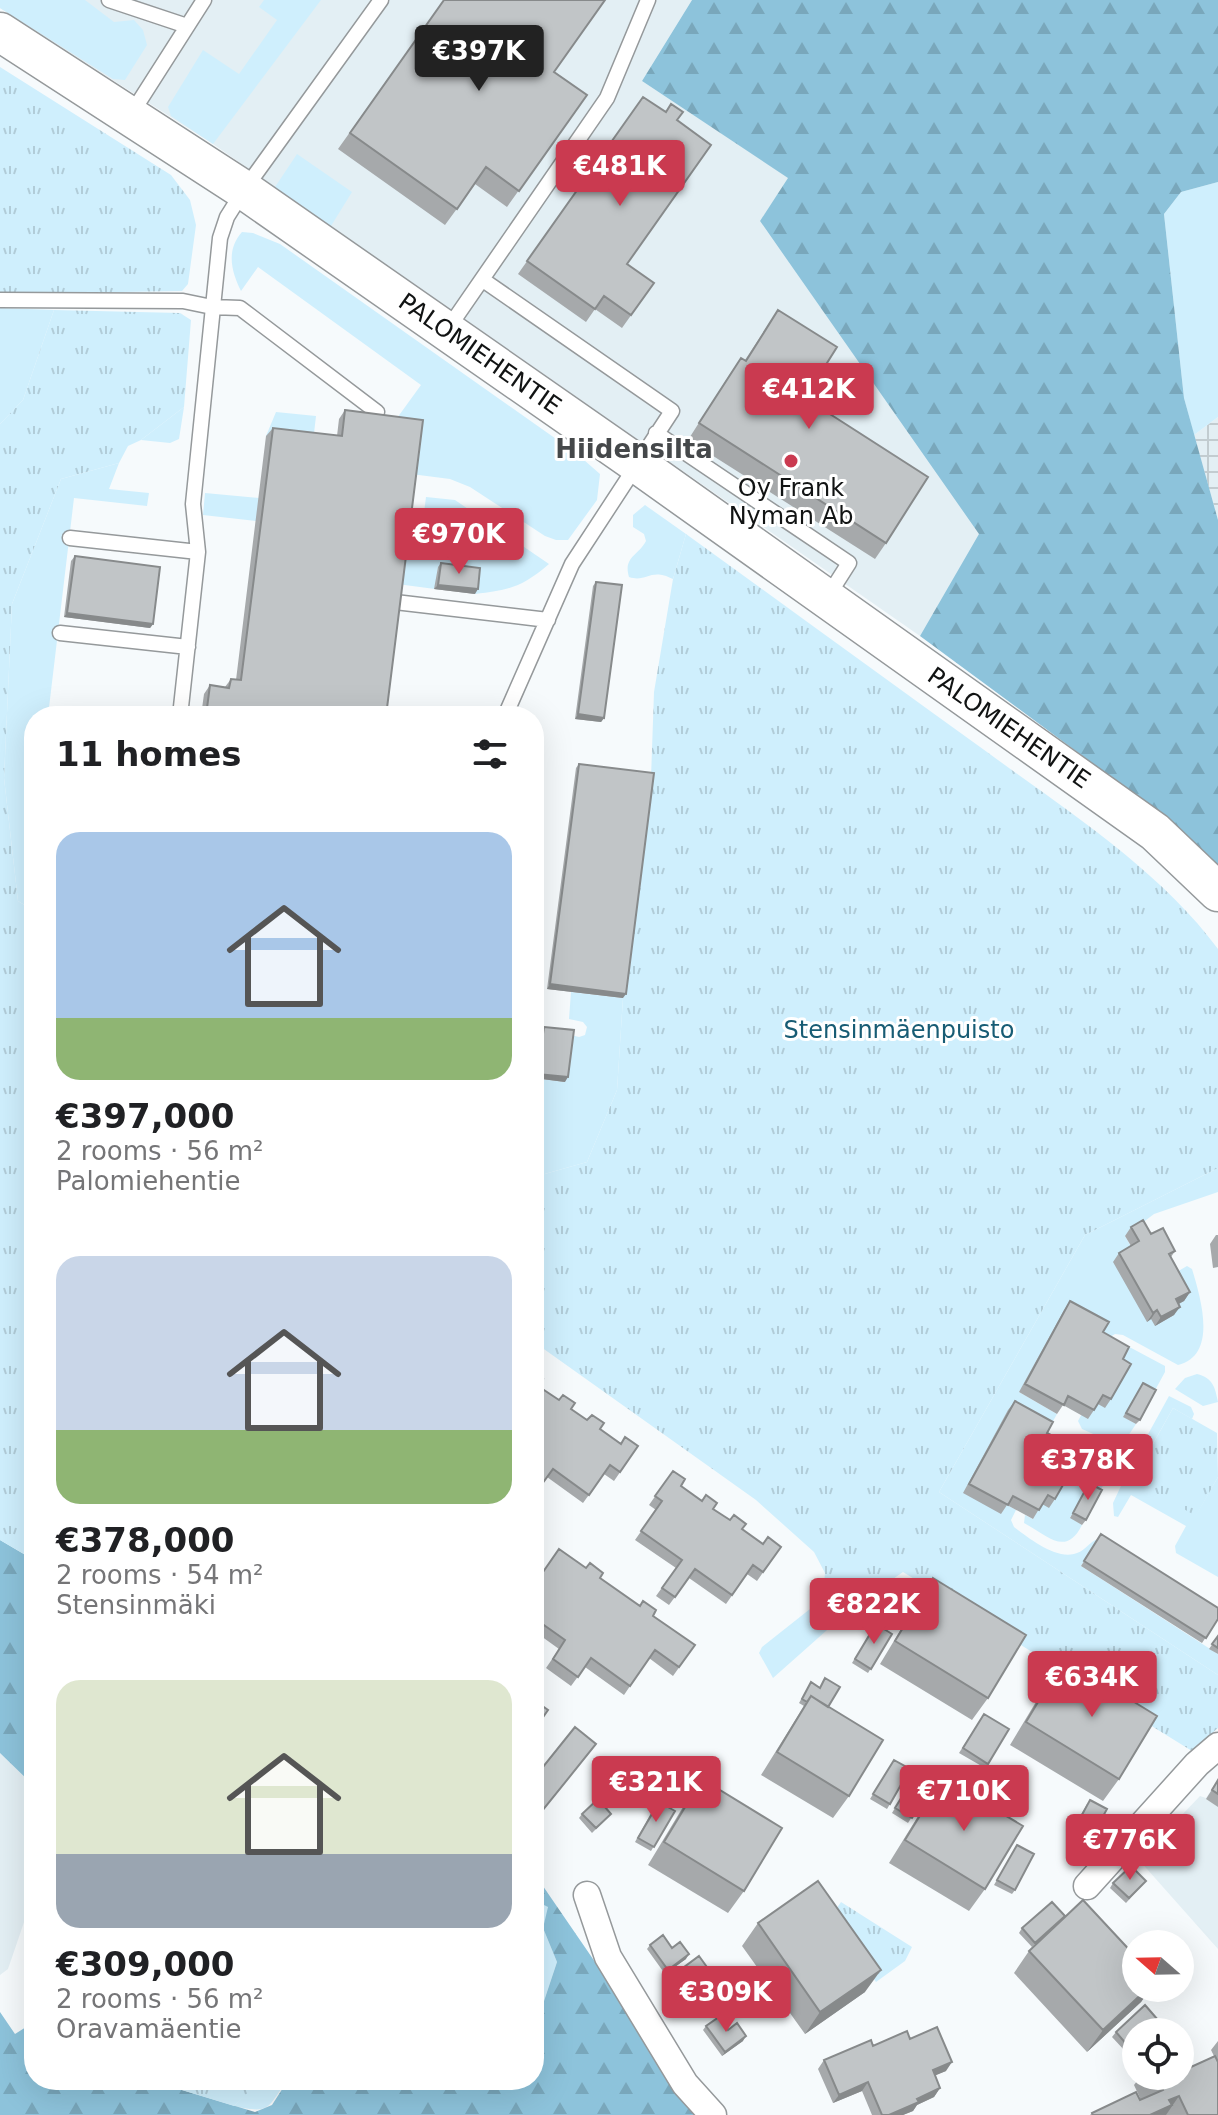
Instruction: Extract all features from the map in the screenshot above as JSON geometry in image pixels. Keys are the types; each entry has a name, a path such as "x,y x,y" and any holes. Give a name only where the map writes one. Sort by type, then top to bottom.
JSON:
{"street":[{"name":"PALOMIEHENTIE","path":"0,32 244,190 446,330 646,448 826,598 1155,832 1218,892"},
{"path":"1087,1886 1197,1764 1218,1746"},
{"path":"587,1895 608,1957 685,2084 713,2115"}],"lane":[{"path":"109,0 187,26"},
{"path":"130,116 204,0"},
{"path":"181,706 198,552 193,504 220,238 227,217 244,190 381,0"},
{"path":"446,330 607,98 648,0"},
{"path":"483,280 672,411 572,564 509,706"},
{"path":"0,300 183,301 212,307 240,308 377,412"},
{"path":"70,538 198,552"},
{"path":"395,602 548,620"},
{"path":"60,633 188,647"}],"shaded area":[{"path":"0,0 692,0 642,81 789,178 760,221 980,534 920,636 213,144 0,8"},
{"path":"1218,417 1218,520 1194,435"},
{"path":"0,1753 24,1776 24,1922 8,1969 0,1975"},
{"path":"1218,1780 1218,1949 1139,1860 1200,1796 1206,1798"}],"green space":[{"path":"0,0 85,0 114,22 134,20 143,30 147,45 125,80 113,79 0,8"},
{"path":"264,0 321,0 213,144 171,116 168,107 203,50 239,74 277,20 259,7"},
{"path":"692,0 1218,0 1218,182 1181,192 1164,214 1184,398 1218,520 1218,870 1149,805 920,636 979,534 760,221 788,178 642,81"},
{"path":"0,67 171,175 190,200 196,225 188,284 182,291 0,294"},
{"path":"297,154 352,192 331,226 275,187"},
{"path":"1218,182 1218,417 1194,435 1184,398 1164,214 1181,192"},
{"path":"242,232 280,244 576,453 600,474 597,500 568,540 545,536 470,487 450,479 411,474 392,425 421,385 258,267 241,291 232,253"},
{"path":"0,308 54,310 23,400 0,424"},
{"path":"54,310 180,313 191,320 184,407 141,440 128,446 119,463 61,479 12,604 4,778 18,901 24,905 24,1554 0,1540 0,424 23,400"},
{"path":"184,407 179,439 170,443 141,440"},
{"path":"276,412 316,416 313,442 266,436"},
{"path":"119,463 109,489 149,493 147,506 74,498 49,706 24,706 24,905 18,901 4,778 12,604 61,479"},
{"path":"205,493 259,498 256,521 203,515"},
{"path":"426,497 455,500 549,564 523,583 487,593 475,594 438,568 435,589 397,584 400,558 418,560"},
{"path":"645,505 686,534 673,579 659,574 629,577 628,565 646,541 644,534 633,527 633,515"},
{"name":"Stensinmäenpuisto","path":"686,534 1110,843 1169,893 1218,949 1218,1168 1085,1235 939,1492 1218,1675 1218,1728 1192,1751 903,1572 853,1607 823,1594 825,1573 814,1552 756,1500 544,1349 544,1174 587,1162 617,1090 623,998 651,778 654,692 673,579"},
{"path":"571,992 623,998 617,1090 587,1162 544,1174 544,1079 565,1082 571,1035 585,1035 587,1027 583,1022 569,1019"},
{"path":"1218,1168 1218,1192 1154,1214 1125,1236 1133,1250 1170,1276 1187,1266 1192,1269 1202,1310 1202,1338 1198,1350 1178,1365 1123,1335 1115,1334 1019,1392 1057,1414 1007,1505 1016,1510 1011,1520 1014,1527 1052,1551 1069,1555 1077,1553 1098,1539 1081,1566 1218,1654 1218,1675 939,1492 1085,1235"},
{"path":"1120,1342 1165,1366 1165,1372 1153,1394 1140,1387 1124,1417 1136,1424 1124,1442 1118,1445 1082,1429 1078,1421"},
{"path":"1197,1374 1212,1384 1218,1402 1203,1406 1175,1389 1185,1378"},
{"path":"1169,1396 1191,1407 1194,1414 1192,1419 1173,1408 1149,1451 1141,1447"},
{"path":"1173,1408 1217,1433 1218,1477 1196,1516 1133,1480"},
{"path":"1074,1435 1111,1456 1111,1466 1099,1491 1070,1517 1082,1525 1076,1535 1063,1542 1049,1538 1024,1523 1025,1515 1033,1519 1070,1437"},
{"path":"1134,1458 1143,1461 1133,1479 1196,1515 1218,1477 1218,1577 1176,1553 1175,1546 1186,1526 1131,1495 1118,1517 1114,1516 1113,1503"},
{"path":"0,1540 24,1554 24,1776 0,1753"},
{"path":"823,1594 853,1607 773,1678 759,1653 762,1647 810,1609"},
{"path":"544,1888 700,2115 0,2115 0,2012 15,2034 24,2028 24,2090 182,2090 255,2112 272,2105 282,2090 544,2090 544,2001 557,1962 544,1930 548,1907 544,1905"},
{"path":"841,1902 912,1947 905,1961 876,1982 830,1918"},
{"path":"544,1905 549,1907 544,1924"},
{"path":"544,1930 557,1962 544,2001"},
{"path":"182,2090 248,2090 234,2106"},
{"path":"248,2090 281,2090 263,2109 234,2106"}],"building":[{"path":"444,0 605,0 554,72 587,95 519,191 486,167 457,209 350,133"},
{"path":"643,97 666,112 671,104 683,112 677,120 711,145 627,264 654,283 631,315 604,296 595,309 527,261"},
{"path":"778,310 837,347 805,398 928,477 886,543 699,423 741,358 746,361"},
{"path":"345,410 423,420 387,706 207,706 210,685 229,688 231,679 241,680 273,428 342,436"},
{"path":"75,556 160,567 153,624 67,613"},
{"path":"441,563 480,568 478,589 438,585"},
{"path":"596,582 622,585 604,718 578,714"},
{"path":"579,764 654,773 626,994 550,984"},
{"path":"544,1027 574,1030 568,1077 544,1075"},
{"path":"1143,1220 1151,1234 1163,1228 1175,1251 1169,1254 1190,1292 1176,1299 1180,1307 1161,1317 1157,1310 1153,1313 1119,1253 1139,1241 1131,1227"},
{"path":"1070,1301 1109,1322 1103,1332 1129,1347 1123,1359 1131,1364 1111,1399 1103,1395 1094,1410 1068,1396 1064,1405 1025,1384"},
{"path":"1143,1383 1156,1390 1140,1420 1126,1413"},
{"path":"544,1390 559,1400 563,1395 575,1403 571,1409 587,1420 592,1415 604,1423 600,1429 621,1444 625,1437 638,1446 620,1472 610,1465 589,1495 553,1469 544,1481"},
{"path":"1015,1401 1053,1422 1047,1433 1074,1447 1066,1460 1075,1464 1055,1499 1048,1495 1039,1510 1013,1496 1008,1505 969,1484"},
{"path":"673,1471 685,1479 681,1486 702,1501 706,1495 717,1503 713,1509 730,1520 734,1515 746,1524 742,1529 763,1544 768,1537 781,1547 763,1572 753,1565 732,1595 695,1569 675,1597 662,1588 682,1560 641,1531 662,1501 655,1496"},
{"path":"1089,1483 1102,1490 1086,1520 1073,1513"},
{"path":"1101,1534 1218,1608 1218,1619 1206,1638 1084,1561"},
{"path":"559,1549 586,1568 590,1563 603,1573 600,1578 640,1606 643,1601 656,1610 653,1616 695,1645 679,1667 655,1650 630,1686 591,1658 578,1677 553,1659 565,1640 544,1625 544,1571"},
{"path":"933,1578 1026,1635 988,1698 895,1641"},
{"path":"876,1624 892,1634 871,1669 855,1659"},
{"path":"1064,1659 1157,1716 1119,1779 1026,1722"},
{"path":"825,1678 840,1687 828,1707 811,1696 807,1702 802,1699 811,1682 820,1688"},
{"path":"811,1696 883,1740 849,1796 777,1752"},
{"path":"984,1714 1009,1729 988,1764 963,1748"},
{"path":"575,1727 596,1744 544,1809 544,1766"},
{"path":"894,1760 910,1769 890,1804 873,1794"},
{"path":"916,1774 933,1784 912,1818 895,1808"},
{"path":"943,1778 1023,1826 985,1889 905,1840"},
{"path":"702,1779 782,1828 744,1891 664,1842"},
{"path":"1218,1780 1218,1794 1212,1790"},
{"path":"598,1799 611,1814 596,1828 582,1814"},
{"path":"1090,1800 1107,1809 1088,1844 1071,1835"},
{"path":"659,1802 675,1811 654,1847 638,1838"},
{"path":"1017,1845 1034,1854 1015,1890 997,1880"},
{"path":"1131,1866 1146,1881 1129,1898 1113,1883"},
{"path":"818,1881 881,1970 820,2012 758,1923"},
{"path":"1083,1900 1122,1942 1122,2002 1133,2002 1103,2030 1029,1951"},
{"path":"1052,1902 1065,1916 1035,1943 1022,1928"},
{"path":"663,1935 672,1948 680,1942 689,1954 668,1970 650,1945"},
{"path":"699,1956 717,1981 689,2001 672,1976"},
{"path":"1145,2005 1156,2018 1131,2018"},
{"path":"719,2017 728,2030 737,2023 746,2036 725,2052 706,2026"},
{"path":"937,2027 952,2062 933,2070 940,2088 917,2099 919,2102 889,2115 882,2115 868,2082 839,2095 824,2060 871,2040 873,2046 907,2031 910,2039"},
{"path":"1215,2056 1218,2062 1218,2115 1188,2115 1179,2096 1169,2100 1172,2105 1150,2115 1092,2113 1136,2092 1140,2100 1163,2090 1194,2090 1194,2066"}],"place":[{"name":"Oy Frank Nyman Ab","path":"791,461"}],"district":[{"name":"Hiidensilta","path":"634,449"}]}
